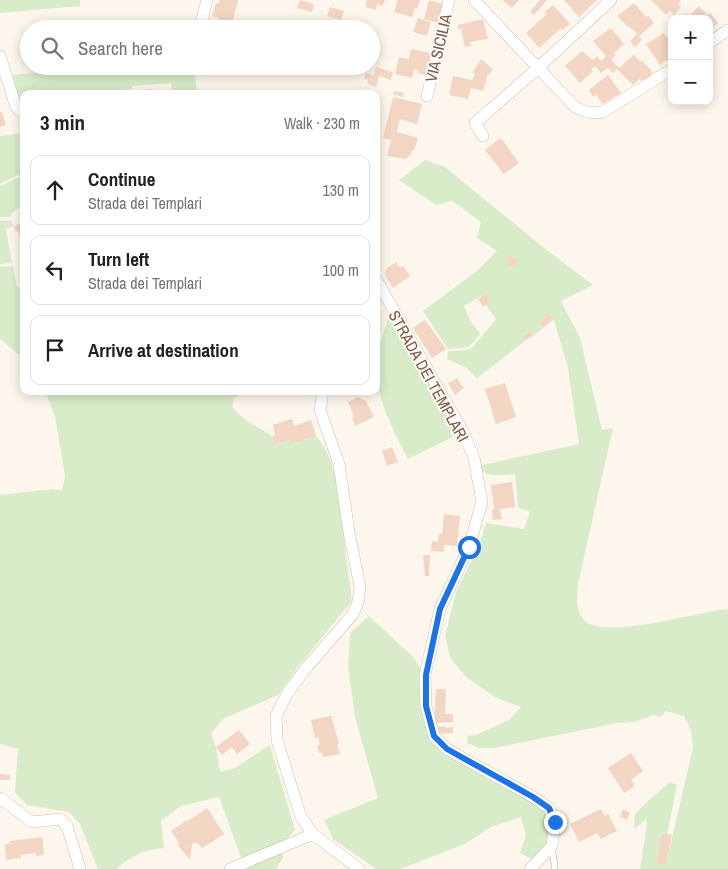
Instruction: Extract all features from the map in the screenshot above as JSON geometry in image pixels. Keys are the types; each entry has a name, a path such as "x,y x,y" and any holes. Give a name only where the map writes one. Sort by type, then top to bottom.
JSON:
{"street":[{"path":"202,20 207,0"},
{"name":"VIA SICILIA","path":"427,96 449,0"},
{"path":"474,0 575,107 582,111 603,112 668,71"},
{"path":"483,136 475,123 611,0"},
{"path":"713,40 728,30"},
{"path":"0,56 16,107 20,110"},
{"name":"STRADA DEI TEMPLARI","path":"380,286 463,432 474,458 482,502 469,547 440,609 426,675 426,706 434,736 447,749 533,797 549,808 555,822 552,846"},
{"path":"322,395 320,410 338,464 360,587 358,602 353,614 307,666 287,694 276,716 277,740 301,817 313,834 359,869"},
{"path":"0,798 32,822 60,819 67,826 80,869"},
{"path":"230,869 313,834"},
{"path":"530,869 552,846"}],"lane":[{"path":"552,846 555,869"}],"green space":[{"path":"0,0 80,0 80,6 0,13"},
{"path":"9,75 195,75 197,90 172,90 171,83 132,86 132,89 119,90 20,90 20,97 15,97"},
{"path":"20,134 20,174 0,184 0,136"},
{"path":"425,160 445,167 544,248 593,285 561,301 580,338 602,430 613,428 578,584 578,609 585,621 597,626 613,627 654,623 728,609 728,869 640,869 647,825 646,819 634,830 635,814 670,782 677,785 667,834 661,833 656,863 666,864 693,748 691,731 684,716 666,711 660,717 654,715 634,722 617,723 495,748 479,748 467,743 468,736 476,735 509,720 521,707 497,698 467,678 451,659 445,637 456,592 479,545 486,523 524,529 530,512 518,507 515,474 490,475 478,466 579,444 568,368 554,320 550,314 539,322 543,328 533,336 530,331 524,335 526,340 477,378 467,368 447,359 448,351 472,348 496,319 486,305 491,301 486,293 464,306 470,320 480,334 470,346 464,348 448,349 423,311 478,270 497,251 477,238 481,222 452,201 436,205 399,180"},
{"path":"20,177 20,206 11,214 11,217 0,217 0,186"},
{"path":"11,220 14,226 6,229 12,263 0,264 0,221"},
{"path":"13,266 17,286 20,288 20,356 0,339 0,267"},
{"path":"389,303 463,432 408,459 385,411 380,394 380,345 388,320"},
{"path":"47,395 239,395 234,398 232,406 246,420 272,436 274,444 289,440 290,444 316,436 329,457 336,481 352,601 301,663 278,695 223,719 211,734 216,747 220,772 233,769 270,745 295,830 278,849 284,856 276,869 230,869 243,863 219,797 181,806 161,821 164,848 138,854 116,869 98,869 80,824 69,812 27,805 15,792 18,749 0,744 0,495 53,489 62,491 65,476 55,416"},
{"path":"369,616 413,657 425,675 434,736 549,808 552,846 536,861 520,853 526,835 521,817 491,827 465,844 400,869 376,869 333,839 324,820 378,798 355,717 348,666 350,633"}],"building":[{"path":"219,0 238,0 233,20 218,20 219,18 212,16 216,3 219,3"},
{"path":"300,0 314,4 312,12 297,8"},
{"path":"367,0 385,0 383,6 377,4 376,10 365,7"},
{"path":"398,0 420,0 412,17 394,12"},
{"path":"429,0 447,5 442,24 424,19"},
{"path":"502,0 519,0 512,8"},
{"path":"540,0 547,0 534,15 530,12"},
{"path":"564,0 597,0 579,17"},
{"path":"651,0 681,0 678,3 681,7 674,15 670,11 666,15"},
{"path":"634,3 654,23 639,36 642,40 635,47 630,41 637,34 617,16"},
{"path":"553,5 570,24 562,30 561,28 539,48 526,33 547,14 545,12"},
{"path":"699,6 707,15 692,15"},
{"path":"330,7 344,11 341,20 327,16"},
{"path":"713,17 718,23 713,27"},
{"path":"418,18 431,22 427,36 413,32"},
{"path":"483,19 488,39 470,42 471,46 465,47 461,29 458,29 458,25"},
{"path":"611,28 624,44 614,53 616,55 611,59 614,63 619,68 634,55 641,62 643,61 653,73 643,82 640,79 633,85 617,69 613,73 608,68 601,73 595,66 591,70 593,71 580,83 565,66 582,51 593,60 597,56 601,61 606,56 593,41"},
{"path":"664,33 668,38 668,59 660,65 646,44"},
{"path":"411,49 435,54 430,76 417,73 418,70 414,69 412,78 395,74 399,57 409,59"},
{"path":"481,59 493,69 487,77 483,91 471,88 468,99 449,95 453,76 472,80 475,74 473,72"},
{"path":"380,68 393,72 391,80 379,76 376,87 367,84 368,80 364,79 365,75 380,75"},
{"path":"608,75 621,93 603,104 596,95 593,97 589,90"},
{"path":"394,91 404,93 403,97 393,94"},
{"path":"393,97 422,104 417,124 400,119 397,132 418,138 414,150 406,159 387,156 391,140 383,138"},
{"path":"0,112 2,112 6,125 0,127"},
{"path":"501,138 519,163 504,174 485,150"},
{"path":"20,224 20,237 18,231 16,232 14,226"},
{"path":"509,255 518,260 514,267 505,262"},
{"path":"396,262 400,268 403,266 410,276 393,288 385,273 387,268"},
{"path":"486,293 491,301 483,307 478,299"},
{"path":"550,314 554,319 543,328 539,322"},
{"path":"425,320 446,349 432,358 413,328"},
{"path":"530,331 533,336 526,340 523,336"},
{"path":"457,378 464,388 455,395 448,383"},
{"path":"505,383 516,417 496,424 485,389"},
{"path":"358,397 366,401 374,417 355,426 352,418 354,417 348,402"},
{"path":"292,419 294,426 311,420 316,436 290,444 289,440 274,444 272,436 275,435 273,425"},
{"path":"392,447 398,462 387,466 382,451"},
{"path":"512,482 515,507 500,509 502,519 493,520 492,510 494,510 491,485"},
{"path":"444,514 460,516 457,546 444,545 444,552 431,551 432,541 438,542 439,534 442,534"},
{"path":"423,555 430,555 429,576 425,576"},
{"path":"436,689 446,689 445,714 453,714 453,722 437,723 434,721"},
{"path":"331,716 339,743 337,744 340,754 323,757 322,752 319,753 317,745 320,745 318,737 315,738 311,720"},
{"path":"446,726 446,728 453,727 453,733 438,734 437,727"},
{"path":"239,730 250,744 237,754 232,747 222,755 216,747"},
{"path":"631,753 643,771 631,780 635,786 624,793 608,768"},
{"path":"0,774 10,775 10,780 0,780"},
{"path":"207,808 224,834 202,848 198,843 192,844 190,860 178,845 179,843 171,831"},
{"path":"601,809 605,816 608,814 617,831 601,839 597,833 579,842 570,824"},
{"path":"623,809 630,813 627,820 620,817"},
{"path":"661,833 672,835 666,865 656,863"},
{"path":"42,837 44,855 36,856 36,853 6,860 5,844 11,843 10,841"}],"route":[{"path":"469,547 440,609 426,675 426,706 434,736 447,749 460,758 500,778 549,808 555,822"}]}
